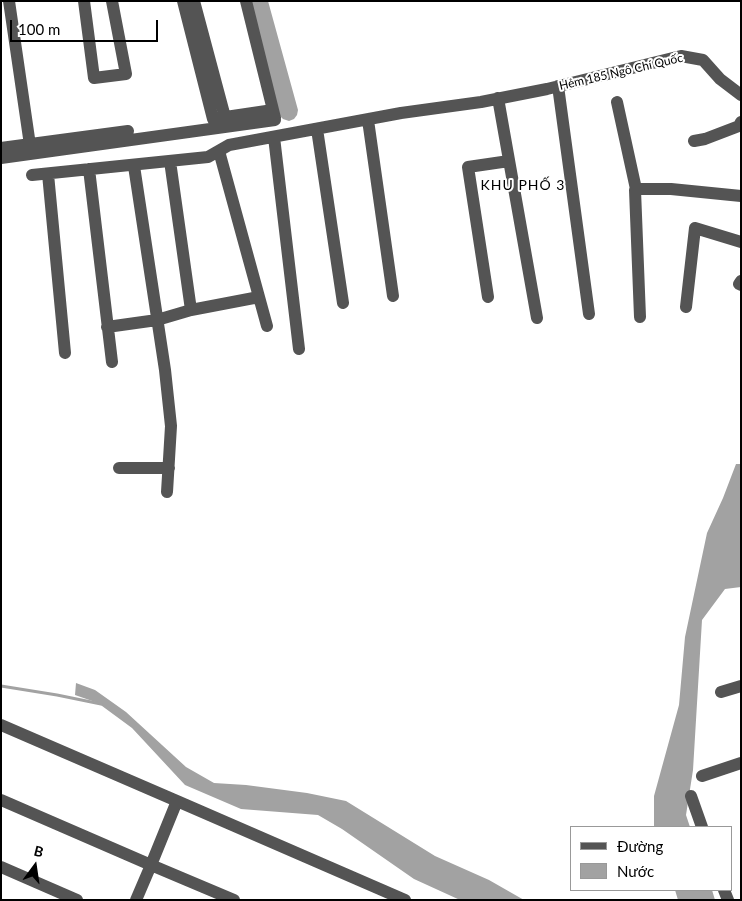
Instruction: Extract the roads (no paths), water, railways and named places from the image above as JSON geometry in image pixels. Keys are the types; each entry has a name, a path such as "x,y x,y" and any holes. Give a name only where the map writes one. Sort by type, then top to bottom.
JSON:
{"street":[{"path":"8,1 30,148"},
{"path":"84,1 94,78 126,74 112,1"},
{"path":"183,1 219,118"},
{"path":"194,1 219,118"},
{"path":"246,1 274,115 299,349"},
{"name":"Hẻm 185 Ngô Chí Quốc","path":"32,175 208,157 228,146 552,88 682,56 703,60 720,79 741,96"},
{"path":"552,88 589,314"},
{"path":"498,98 537,318"},
{"path":"617,102 636,189 634,193 640,317"},
{"path":"1,148 30,148 274,115"},
{"path":"1,158 30,148 219,118 274,115"},
{"path":"368,120 393,296"},
{"path":"694,141 705,139 739,126 741,122"},
{"path":"317,129 343,303"},
{"path":"219,151 267,326"},
{"path":"170,161 191,310"},
{"path":"488,297 468,167 509,161"},
{"path":"134,166 166,370 171,426 167,492"},
{"path":"89,169 112,362"},
{"path":"48,174 65,353"},
{"path":"636,189 671,189 741,196"},
{"path":"686,307 695,228 741,242"},
{"path":"108,327 157,320 191,310 259,298"},
{"path":"119,468 169,468"},
{"path":"721,692 741,686"},
{"path":"1,725 405,900"},
{"path":"702,776 741,763"},
{"path":"691,796 702,826"},
{"path":"1,800 234,900"},
{"path":"136,900 177,801"},
{"path":"1,867 76,900"}],"water":[{"path":"250,1 268,1 298,110 294,119 289,121 279,115"},
{"path":"736,464 741,464 741,587 725,589 702,620 693,770 686,815 690,826 654,826 654,796 679,705 685,637 707,533"},
{"path":"76,683 95,690 126,712 186,767 214,783 307,793 346,801 435,856 489,880 524,900 460,900 414,879 342,829 318,815 241,809 185,785 132,728 98,703 75,695"},
{"path":"675,891 712,891 715,900 678,900"}],"waterway":[{"path":"1,686 101,704"}],"district":[{"name":"KHU PHỐ 3","path":"523,185"}]}
